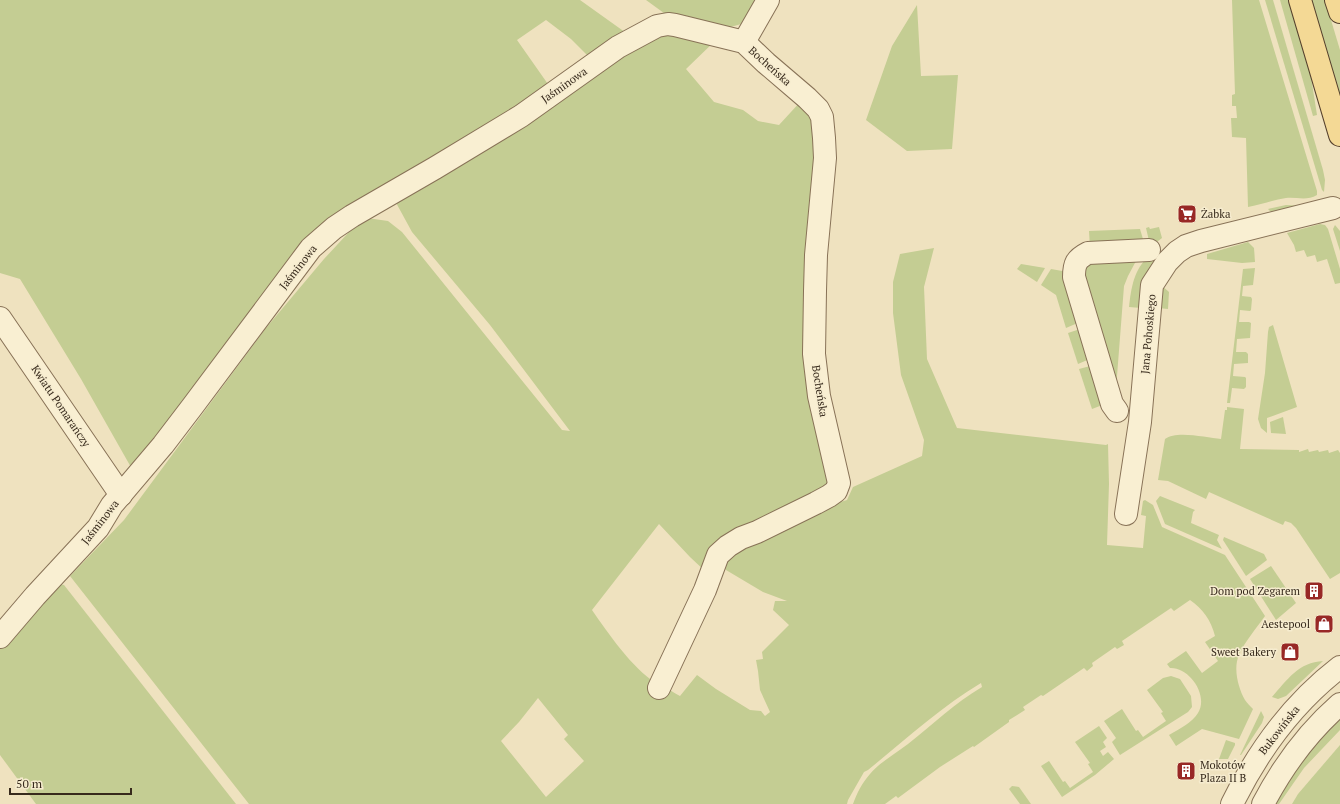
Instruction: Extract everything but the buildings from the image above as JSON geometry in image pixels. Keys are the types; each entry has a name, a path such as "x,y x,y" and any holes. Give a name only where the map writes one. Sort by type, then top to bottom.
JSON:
{"main road":[{"path":"1300,0 1340,135"},
{"path":"1336,0 1340,12"}],"street":[{"path":"744,42 768,0"},
{"name":"Jaśminowa","path":"0,637 35,596 88,539 121,495 163,445 311,248 334,228 521,116 618,47 658,26 675,24 744,42"},
{"name":"Bocheńska","path":"660,688 705,590 718,555 728,546 741,538 757,532 830,496 836,491 839,483 818,396 814,354 815,284 825,158 822,117 818,109 807,98 744,42"},
{"name":"Jana Pohoskiego","path":"1126,514 1140,422 1152,285 1167,262 1177,252 1186,246 1338,204"},
{"path":"1117,411 1112,404 1074,277 1074,268 1080,257 1088,252 1149,250"},
{"name":"Kwiatu Pomarańczy","path":"0,318 121,495"},
{"name":"Bukowińska","path":"1232,804 1253,764 1269,740 1288,716 1308,695 1340,667"},
{"path":"1263,804 1281,773 1297,750 1321,721 1340,704"}],"green space":[{"path":"0,0 580,0 629,35 591,59 571,39 546,20 517,40 550,87 456,150 338,212 306,243 132,469 81,379 20,279 0,273"},
{"path":"646,0 758,0 745,23 723,29 668,16"},
{"path":"1232,0 1259,0 1317,191 1317,195 1313,197 1286,198 1248,207 1246,138 1232,137 1231,118 1237,118 1236,106 1232,106 1232,95 1235,94"},
{"path":"1265,0 1273,0 1323,170 1325,180 1324,192 1322,190"},
{"path":"1280,0 1289,0 1311,77 1317,115 1313,116"},
{"path":"1311,0 1325,0 1340,50 1340,99"},
{"path":"917,5 921,76 958,75 952,149 907,151 866,120 892,46"},
{"path":"670,32 716,40 686,69 714,102 743,110 758,121 779,125 802,100 815,113 818,121 822,147 813,252 808,338 822,431 832,478 826,494 814,500 800,504 731,538 708,556 714,561 706,572 659,524 592,610 621,650 647,676 656,683 680,696 697,675 716,689 750,710 761,711 765,716 770,712 760,690 756,660 763,659 762,652 789,625 773,610 775,601 787,601 763,592 726,570 722,564 722,559 734,546 774,532 821,508 847,500 853,487 922,456 924,440 901,375 893,313 893,282 900,254 934,248 924,287 927,359 957,428 1106,445 1108,444 1109,484 1107,545 1143,548 1146,516 1141,515 1143,501 1145,500 1153,505 1162,527 1225,555 1265,616 1244,645 1237,660 1236,672 1240,690 1245,700 1253,709 1239,739 1202,729 1176,746 1169,735 1185,726 1195,717 1201,706 1201,698 1195,683 1190,677 1184,672 1170,668 1167,664 1186,651 1202,673 1218,661 1205,642 1215,636 1209,620 1203,611 1190,600 1174,611 1171,608 1122,641 1124,645 1117,649 1115,647 1092,663 1093,666 1087,671 1084,668 1043,696 1041,695 1023,707 1025,710 1009,720 1009,722 974,747 973,746 940,767 898,798 896,796 885,804 853,804 862,785 874,770 953,707 982,687 981,683 937,713 864,772 847,804 249,804 70,576 124,520 266,328 324,259 350,231 367,218 388,221 402,232 562,430 570,431 490,325 412,232 394,199 656,33","holes":["538,698 568,735 564,739 584,761 546,797 501,741 519,722"]},
{"path":"1286,205 1306,206 1273,214 1268,209"},
{"path":"1320,224 1325,225 1328,229 1340,269 1340,283 1335,284 1327,259 1317,262 1315,255 1307,257 1304,250 1296,252 1287,233"},
{"path":"1335,225 1340,231 1340,251 1333,229"},
{"path":"1149,227 1150,229 1159,227 1162,238 1153,245 1150,245 1146,228"},
{"path":"1140,229 1145,246 1090,248 1089,231"},
{"path":"1248,242 1254,248 1255,262 1242,263 1207,259 1207,254"},
{"path":"1149,256 1160,256 1141,308 1129,307 1134,279 1140,267"},
{"path":"1136,261 1124,286 1116,389 1080,266 1083,262"},
{"path":"1021,264 1045,268 1037,282 1017,269"},
{"path":"1255,268 1253,285 1243,286 1242,296 1251,297 1251,310 1240,310 1239,322 1251,323 1250,338 1237,339 1236,352 1246,352 1248,354 1248,363 1234,364 1233,376 1245,377 1246,387 1244,389 1232,388 1230,403 1227,403 1243,269"},
{"path":"1051,269 1068,272 1080,322 1066,328 1056,295 1041,285"},
{"path":"1161,285 1169,292 1168,309 1158,308"},
{"path":"1273,325 1297,407 1267,418 1267,433 1261,428 1258,419 1265,373 1268,332 1269,327"},
{"path":"1083,328 1092,358 1078,364 1068,333"},
{"path":"1094,365 1105,404 1092,409 1079,369"},
{"path":"1227,407 1244,409 1240,449 1299,450 1299,452 1308,449 1309,452 1328,450 1329,453 1338,450 1340,453 1340,573 1330,579 1296,528 1291,523 1285,521 1283,525 1209,492 1206,499 1168,481 1158,480 1165,439 1170,436 1192,435 1221,439 1225,410 1227,410"},
{"path":"1283,417 1286,434 1271,433 1270,422"},
{"path":"1160,496 1195,510 1193,512 1191,523 1219,535 1217,540 1222,549 1165,524 1156,501"},
{"path":"1224,537 1264,554 1267,560 1246,576 1223,540"},
{"path":"1271,566 1296,603 1276,620 1250,579"},
{"path":"55,583 64,585 236,804 36,804 0,755 0,647"},
{"path":"1323,661 1286,696 1278,699 1272,697 1288,678 1300,668 1315,662"},
{"path":"1171,676 1180,679 1191,696 1192,707 1188,712 1120,755 1112,742 1116,738 1104,721 1122,709 1136,731 1138,730 1143,737 1166,721 1161,713 1163,712 1147,690 1163,678"},
{"path":"1261,711 1264,717 1262,723 1240,755"},
{"path":"1340,714 1340,730 1304,768 1279,804 1272,804 1280,789"},
{"path":"1099,726 1107,738 1103,742 1106,747 1100,751 1103,756 1108,752 1114,759 1095,775 1062,797 1041,766 1049,761 1063,782 1065,781 1070,788 1093,772 1088,764 1090,763 1075,742"},
{"path":"1226,740 1235,743 1235,745 1228,759 1219,759"},
{"path":"1340,745 1340,804 1292,804 1298,794"},
{"path":"1012,786 1019,787 1031,804 1020,804 1009,789"}],"place":[{"name":"Żabka","path":"1187,214"},
{"name":"Dom pod Zegarem","path":"1314,591"},
{"name":"Aestepool","path":"1324,624"},
{"name":"Sweet Bakery","path":"1290,652"},
{"name":"Mokotów Plaza II B","path":"1186,771"}]}
